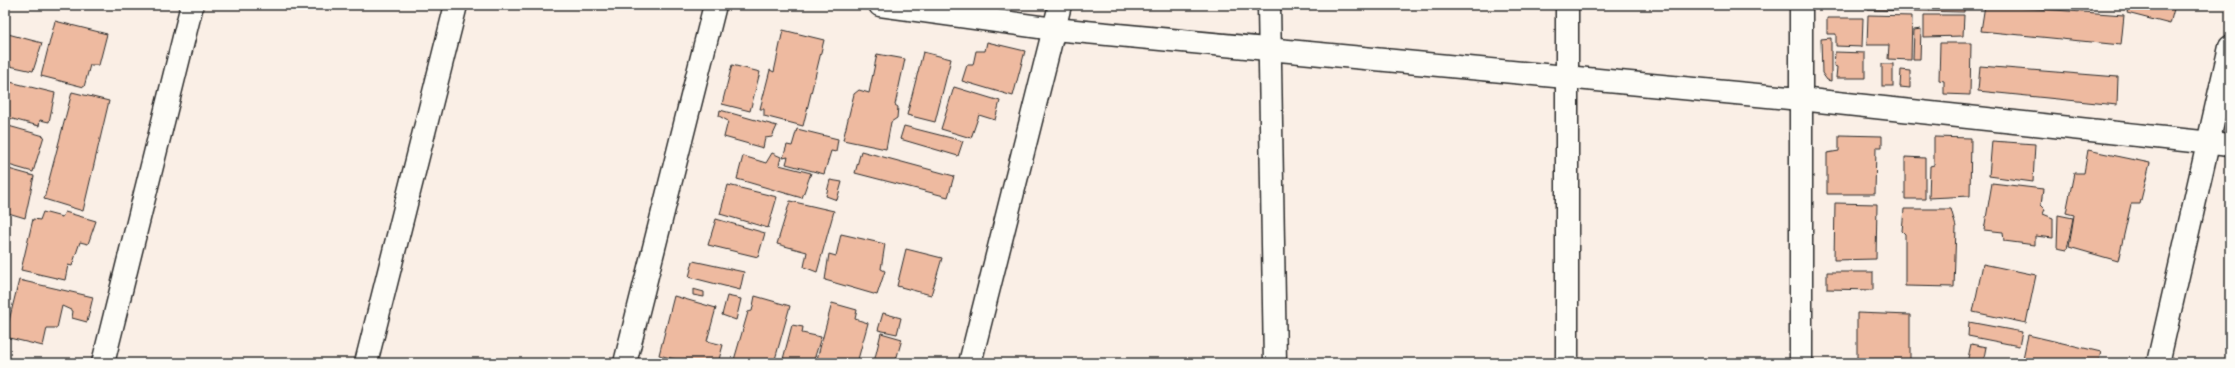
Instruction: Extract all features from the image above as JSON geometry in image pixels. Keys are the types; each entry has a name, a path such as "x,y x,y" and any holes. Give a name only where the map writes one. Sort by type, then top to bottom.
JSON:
{"street":[{"path":"103,363 192,5"},
{"path":"366,363 456,5"},
{"path":"625,363 715,5"},
{"path":"880,5 1054,29 1800,99 2230,145"},
{"path":"970,363 1060,5"},
{"path":"1269,5 1275,363"},
{"path":"1566,363 1568,5"},
{"path":"1801,5 1801,363"},
{"path":"2158,363 2230,47"}],"building":[{"path":"1868,5 1964,5 1964,12 1868,10"},
{"path":"1985,5 2124,15 2121,45 1981,31"},
{"path":"2067,5 2091,5 2089,10"},
{"path":"2129,5 2175,5 2170,24 2127,13"},
{"path":"1868,15 1912,16 1911,60 1888,59 1889,45 1867,45"},
{"path":"1924,15 1964,15 1963,36 1924,37"},
{"path":"1827,18 1863,18 1862,47 1836,46 1836,34 1827,34"},
{"path":"55,21 107,34 99,65 90,65 84,87 41,76"},
{"path":"1921,29 1920,59 1913,59 1914,30"},
{"path":"783,30 824,40 803,126 764,116 764,109 760,109 770,70 774,72"},
{"path":"8,34 42,43 33,71 5,65 5,46"},
{"path":"1831,38 1831,81 1827,80 1822,73 1821,39"},
{"path":"987,42 1025,51 1013,96 962,81 967,65 973,65 976,51 985,51"},
{"path":"1940,43 1971,43 1970,95 1944,94 1944,81 1939,80"},
{"path":"923,52 951,59 935,122 907,115"},
{"path":"1835,52 1865,53 1865,78 1836,78 1837,67 1834,66"},
{"path":"877,54 905,59 895,105 898,107 897,118 891,122 886,149 843,140 854,94 859,90 869,93"},
{"path":"1882,64 1893,64 1893,86 1882,86"},
{"path":"732,65 760,72 750,111 722,104"},
{"path":"1980,66 2118,77 2117,105 1978,91"},
{"path":"1901,70 1910,71 1910,88 1900,87"},
{"path":"10,82 55,93 49,122 40,120 39,126 5,117 5,103"},
{"path":"954,87 1000,101 995,120 979,115 971,138 941,129"},
{"path":"72,92 109,101 83,211 44,199"},
{"path":"720,110 777,126 772,137 765,138 763,148 724,137 728,121 719,116"},
{"path":"5,125 44,136 33,172 5,164"},
{"path":"904,126 963,141 958,156 900,139"},
{"path":"797,129 838,139 836,152 831,151 824,174 786,164 788,157 783,158 787,145 792,146"},
{"path":"1839,135 1882,136 1882,147 1876,147 1875,194 1827,194 1827,153 1839,151"},
{"path":"1934,137 1971,138 1970,196 1929,198 1930,166 1934,165"},
{"path":"1992,141 2035,144 2033,182 1989,176"},
{"path":"2088,150 2150,163 2140,204 2131,204 2118,261 2069,247 2074,215 2066,213 2074,173 2084,173"},
{"path":"861,151 954,176 948,197 855,173"},
{"path":"772,153 781,157 779,165 811,173 802,198 737,179 743,156 766,163"},
{"path":"1905,157 1925,158 1925,199 1905,199"},
{"path":"5,168 34,176 25,218 5,212"},
{"path":"830,180 842,182 837,200 826,196"},
{"path":"1992,183 2043,189 2041,205 2045,209 2043,214 2053,218 2053,238 2035,236 2035,245 2004,241 2003,232 1984,230"},
{"path":"728,185 777,197 768,228 720,214"},
{"path":"790,201 834,211 817,272 804,267 807,252 777,244"},
{"path":"1835,203 1877,204 1876,259 1834,260"},
{"path":"1904,209 1951,209 1956,227 1954,287 1905,286 1905,234 1902,231"},
{"path":"43,212 62,217 65,212 96,221 88,244 80,242 72,266 68,265 65,280 21,270 33,219 40,220"},
{"path":"2058,215 2073,218 2067,250 2057,248"},
{"path":"716,219 765,233 758,257 708,245"},
{"path":"841,234 885,244 881,269 885,271 877,295 825,280 829,254 836,256"},
{"path":"906,249 942,258 931,295 897,286"},
{"path":"693,261 744,272 740,290 689,277"},
{"path":"1983,264 2036,275 2026,323 1973,312"},
{"path":"1827,272 1873,272 1873,290 1827,289"},
{"path":"19,280 93,297 87,322 72,318 73,311 62,306 57,328 47,328 43,346 5,337"},
{"path":"693,289 704,292 704,297 693,295"},
{"path":"674,296 716,308 707,341 723,345 718,363 689,363 659,355"},
{"path":"727,296 741,299 736,320 722,315"},
{"path":"755,296 790,306 774,363 744,363 734,360 748,312 752,311"},
{"path":"832,303 857,310 855,319 868,323 857,363 816,363"},
{"path":"883,313 901,318 897,334 878,330"},
{"path":"1857,313 1910,315 1910,363 1857,363"},
{"path":"1969,322 2022,332 2019,346 1968,336"},
{"path":"792,325 803,327 802,333 821,337 813,363 782,363"},
{"path":"881,333 902,339 896,360 891,363 874,362"},
{"path":"2028,335 2101,352 2098,363 2022,363"},
{"path":"1971,344 1986,347 1983,363 1967,363"}]}
